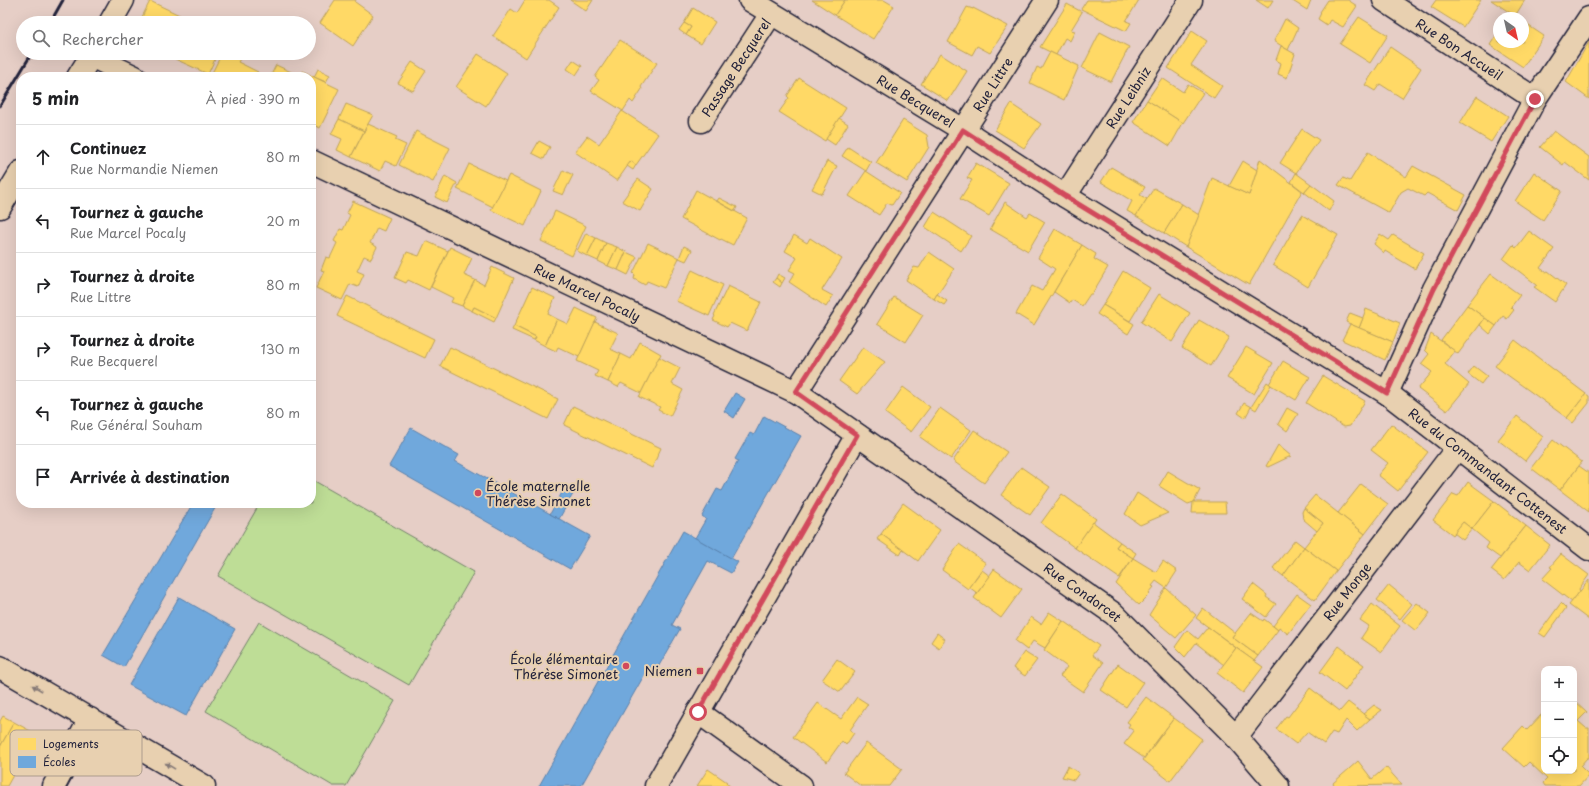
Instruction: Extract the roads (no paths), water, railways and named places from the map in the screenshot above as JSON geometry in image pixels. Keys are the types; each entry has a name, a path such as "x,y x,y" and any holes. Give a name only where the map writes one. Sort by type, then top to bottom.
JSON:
{"street":[{"path":"114,16 123,0"},
{"name":"Rue Becquerel","path":"750,0 963,130 1065,196 1387,393"},
{"name":"Rue Littre","path":"796,392 963,130 1048,0"},
{"name":"Rue Leibniz","path":"1065,196 1191,0"},
{"name":"Rue Bon Accueil","path":"1384,0 1535,99"},
{"name":"Passage Becquerel","path":"701,121 771,14"},
{"path":"1387,393 1434,289 1535,99 1589,18"},
{"path":"81,72 88,60"},
{"path":"103,60 126,72"},
{"name":"Rue Marcel Pocaly","path":"316,162 796,392 857,435"},
{"path":"0,207 16,180"},
{"name":"Rue du Commandant Cottenest","path":"1387,393 1589,550"},
{"path":"656,786 857,435"},
{"name":"Rue Condorcet","path":"857,435 1114,614 1236,737 1278,786"},
{"name":"Rue Monge","path":"1236,737 1458,447"},
{"path":"0,667 109,730"},
{"path":"698,712 801,786"},
{"path":"84,730 90,719"},
{"path":"142,750 204,786"},
{"path":"54,786 59,776"}],"railway":[{"path":"54,16 63,0"},
{"path":"21,72 28,60"},
{"path":"0,106 16,80"}],"place":[{"name":"École maternelle Thérèse Simonet","path":"478,493"},
{"name":"École élémentaire Thérèse Simonet","path":"626,666"},
{"name":"Niemen","path":"700,671"}]}
